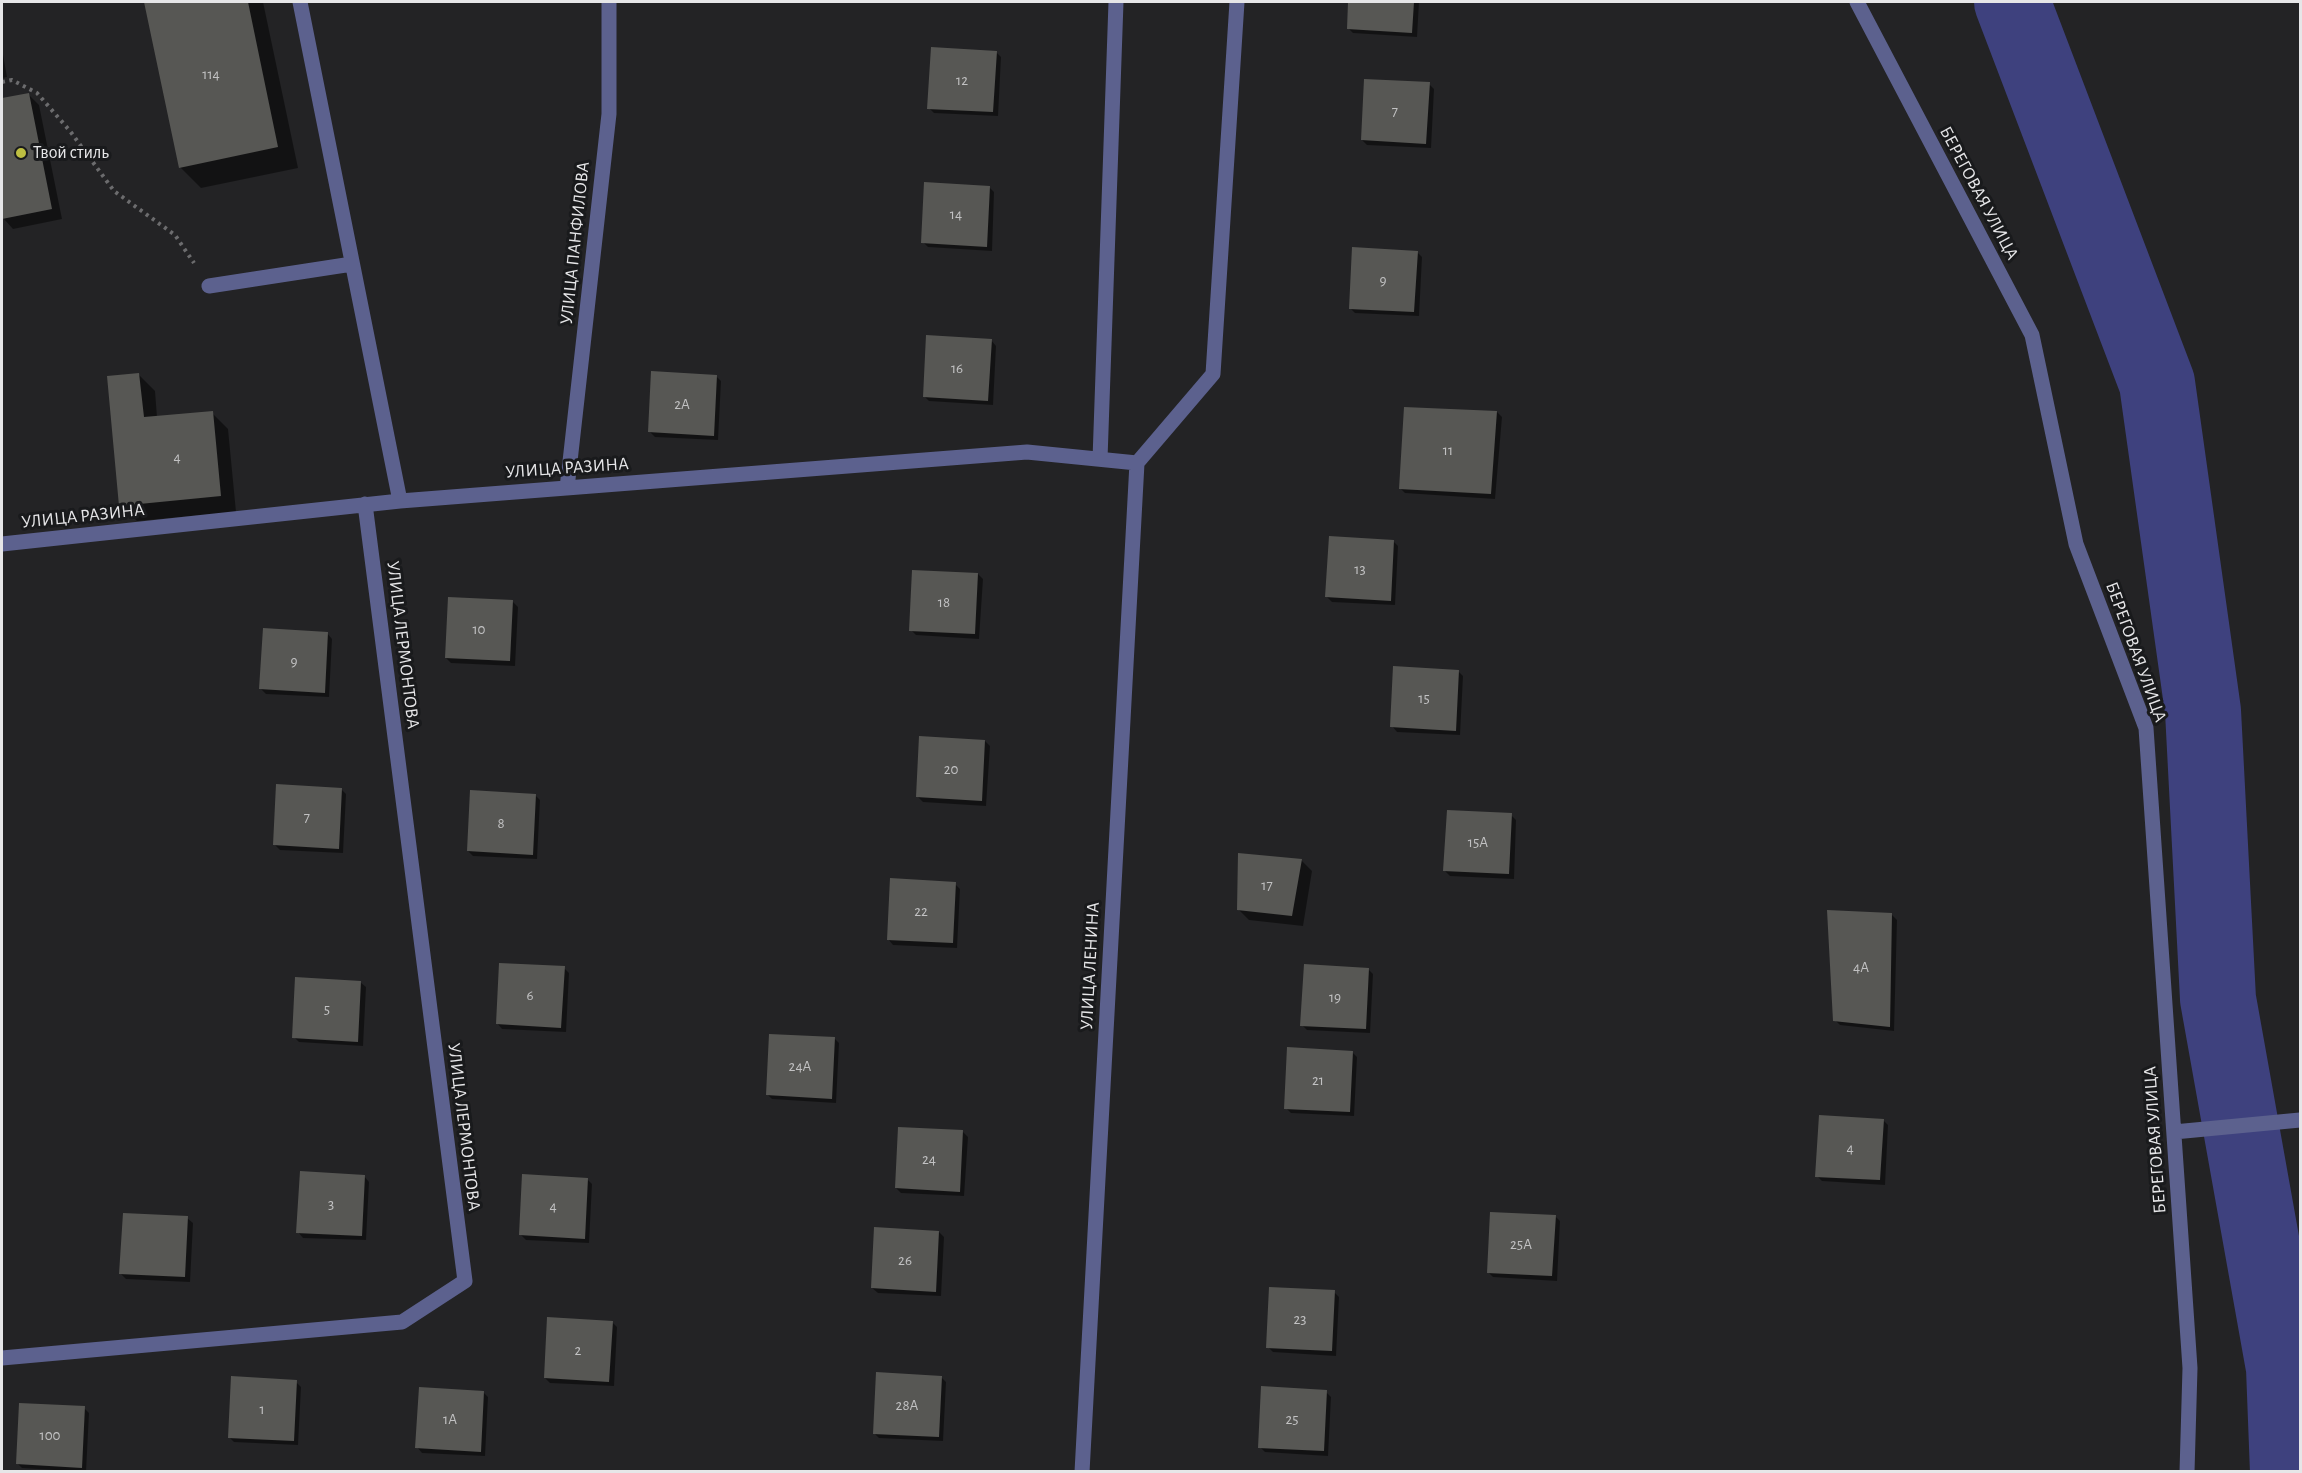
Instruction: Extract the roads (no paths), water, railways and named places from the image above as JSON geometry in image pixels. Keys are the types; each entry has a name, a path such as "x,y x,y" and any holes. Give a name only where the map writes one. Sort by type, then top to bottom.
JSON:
{"street":[{"path":"300,2 400,501"},
{"name":"УЛИЦА ПАНФИЛОВА","path":"567,488 609,114 609,2"},
{"path":"1100,459 1116,2"},
{"path":"1137,463 1214,374 1238,2"},
{"name":"БЕРЕГОВАЯ УЛИЦА","path":"1857,2 2032,335 2076,544 2146,728 2190,1368 2187,1472"},
{"path":"209,286 352,264"},
{"name":"УЛИЦА РАЗИНА","path":"2,544 365,504 1027,452 1137,463"},
{"name":"УЛИЦА ЛЕНИНА","path":"1082,1472 1137,463"},
{"name":"УЛИЦА ЛЕРМОНТОВА","path":"2,1358 402,1322 465,1281 365,504"},
{"path":"2174,1132 2294,1120"}],"waterway":[{"path":"2012,2 2157,383 2203,711 2218,999 2284,1368 2288,1472"}],"place":[{"name":"Твой стиль","path":"21,153"}]}
